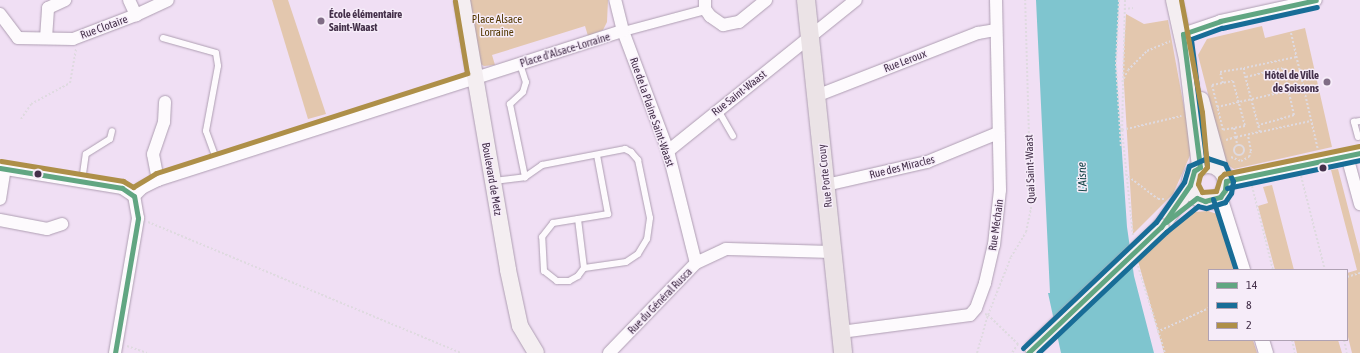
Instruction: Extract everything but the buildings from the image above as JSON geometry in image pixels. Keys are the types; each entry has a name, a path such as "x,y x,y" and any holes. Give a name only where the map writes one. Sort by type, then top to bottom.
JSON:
{"main road":[{"name":"Boulevard de Metz","path":"462,0 520,326 536,353"},
{"name":"Rue Porte Crouy","path":"806,0 812,37 816,96 834,252 843,353"},
{"path":"1174,0 1188,59 1200,167"},
{"path":"1188,59 1223,175 1225,190 1220,197 1205,201 1194,191 1191,177 1200,167 1214,166 1223,175"},
{"path":"1161,227 1177,200 1194,191"},
{"path":"1030,351 1161,227 1194,191"}],"street":[{"path":"46,38 48,8 65,0"},
{"path":"129,0 136,15"},
{"name":"Rue Clotaire","path":"0,14 18,38 76,38 136,15 168,0"},
{"name":"Place d'Alsace-Lorraine","path":"153,181 623,31 615,0"},
{"path":"623,31 705,5 715,21 723,25 731,25 766,0"},
{"name":"Rue Saint-Waast","path":"668,151 812,37 856,0"},
{"name":"Rue Méchain","path":"974,312 985,283 994,245 1000,190 995,30 996,0"},
{"path":"1183,34 1220,21 1299,2 1316,0"},
{"name":"Rue Leroux","path":"816,96 978,33 995,30"},
{"name":"Rue de la Plaine Saint-Waast","path":"623,31 668,151 696,263"},
{"path":"134,196 153,181 153,154 164,122 165,102"},
{"name":"Rue des Miracles","path":"826,185 927,162 998,133"},
{"path":"1223,175 1249,176 1360,153"},
{"path":"1347,156 1360,204"},
{"path":"0,199 3,168 122,188 134,196 138,218 116,347"},
{"path":"1220,197 1243,269"},
{"path":"0,220 47,229 62,224"},
{"name":"Rue du Général Rusca","path":"609,353 696,263 726,249 834,252"},
{"path":"841,332 974,312"},
{"path":"1262,341 1266,353"}],"lane":[{"path":"163,38 216,53 218,66 206,131 217,160"},
{"path":"520,64 524,87 523,92 510,104 525,177"},
{"path":"718,110 733,136"},
{"path":"1358,136 1354,122 1360,121"},
{"path":"82,181 86,154 110,139 112,131"},
{"path":"493,181 525,177 542,165 625,149 631,152 638,160 650,218 647,239 638,254 626,262 584,268"},
{"path":"578,219 584,268 578,276 569,281 557,280 544,270 542,237 547,228 553,224 578,219 608,214 598,155"}],"path":[{"name":"Quai Saint-Waast","path":"977,353 988,315 1011,256 1026,232 1031,209 1024,0"},
{"path":"1119,0 1116,64 1121,148"},
{"path":"1125,0 1121,83 1125,174 1134,243"},
{"path":"1124,9 1133,8"},
{"path":"1291,33 1321,161"},
{"path":"1121,83 1128,70 1147,51 1183,34"},
{"path":"20,119 31,104 70,83 76,54 76,38"},
{"path":"1223,83 1220,72 1296,57"},
{"path":"1244,68 1260,132"},
{"path":"1246,76 1282,68 1288,91 1294,115 1258,124"},
{"path":"1233,81 1245,126 1223,130 1212,85 1223,83 1233,81"},
{"path":"1241,102 1304,87"},
{"path":"1227,146 1225,140 1311,121"},
{"path":"1234,128 1238,145"},
{"path":"1238,145 1234,150 1228,152 1235,160 1241,161 1248,157 1251,151 1248,135"},
{"path":"1234,150 1238,154 1244,152 1244,147 1238,145"},
{"path":"1298,165 1326,269"},
{"path":"1125,174 1158,199 1177,200"},
{"path":"1249,176 1273,269"},
{"path":"138,218 461,353"},
{"path":"1137,258 1157,332 1165,353"},
{"path":"1348,277 1360,273"},
{"path":"1157,332 1208,308"},
{"path":"974,312 988,315 1018,344 1012,353"},
{"path":"1292,341 1295,353"},
{"path":"1344,341 1347,353"},
{"path":"116,347 147,353"}],"green space":[{"path":"272,0 288,0 326,114 308,119"},
{"name":"Place Alsace Lorraine","path":"465,0 608,0 607,22 603,30 588,36 585,26 492,55 495,65 484,66 479,63"},
{"path":"1126,14 1144,24 1168,20 1192,151 1173,194 1133,234 1123,68"},
{"path":"1262,26 1265,38 1305,28 1332,147 1234,169 1226,164 1198,55 1207,39"},
{"path":"1338,169 1360,254 1360,353 1352,353 1348,337 1348,273 1357,270 1331,170"},
{"path":"1272,185 1294,269 1275,269 1258,206 1268,203 1263,187"},
{"path":"1294,341 1338,341 1342,353 1297,353"}],"shaded area":[{"path":"1208,211 1217,214 1223,223 1238,269 1208,269 1208,341 1253,341 1257,353 1164,353 1138,261 1175,225 1194,212"}],"water":[{"name":"L'Aisne","path":"1036,0 1119,0 1116,64 1127,227 1134,276 1154,353 1061,353 1048,293 1050,293"}],"transit line":[{"name":"2","path":"1181,0 1202,112 1207,167 1200,175 1198,184 1202,192 1216,191 1220,178 1224,174 1359,146"},
{"name":"14","path":"1028,353 1161,227 1190,185 1194,171 1200,167 1183,34 1220,21 1316,0"},
{"name":"2","path":"1,161 123,181 133,187 156,173 467,73 455,1"},
{"name":"8","path":"1207,166 1191,39 1222,28 1317,7"},
{"name":"14","path":"1166,222 1197,198 1205,201 1220,197 1225,190 1226,181 1360,153"},
{"name":"8","path":"1023,348 1156,222 1184,182 1189,166 1207,158 1225,164 1233,181 1231,193 1225,202 1206,208 1198,206 1166,232 1038,353"},
{"name":"8","path":"1227,188 1360,160"},
{"name":"14","path":"0,168 122,188 134,196"},
{"name":"14","path":"115,353 138,218 134,196"},
{"name":"8","path":"1213,199 1236,269"}],"place":[{"name":"École élémentaire Saint-Waast","path":"321,21"},
{"name":"Hôtel de Ville de Soissons","path":"1327,82"}]}
